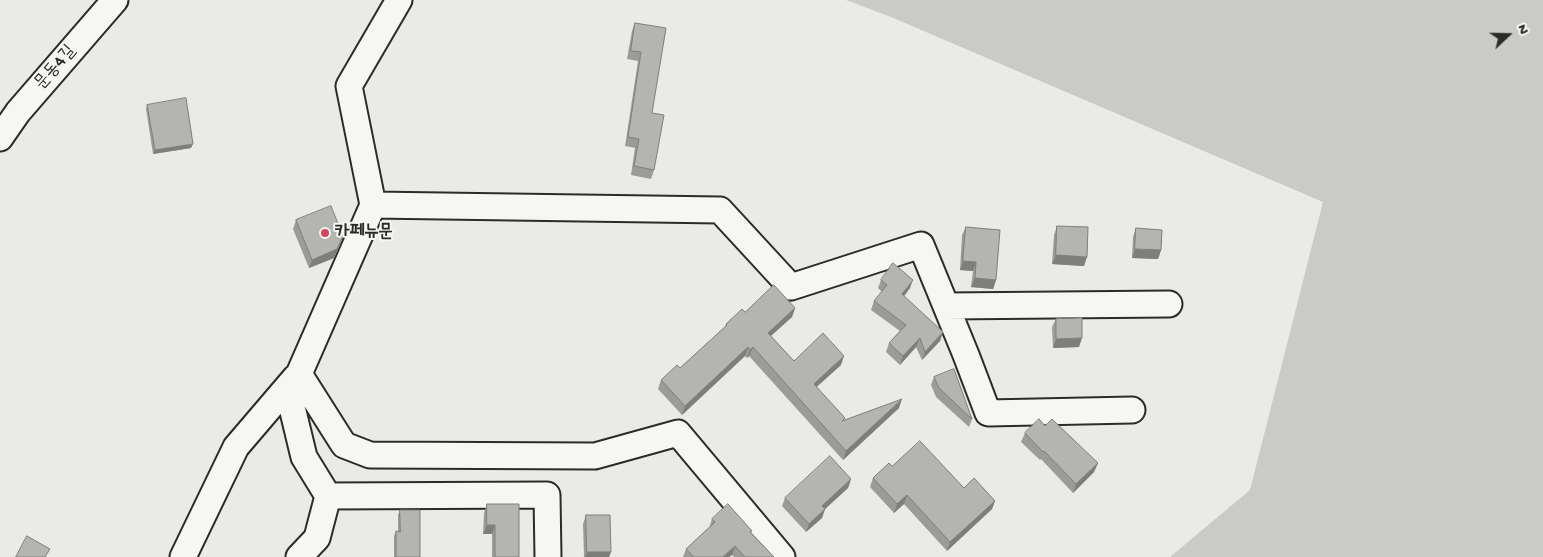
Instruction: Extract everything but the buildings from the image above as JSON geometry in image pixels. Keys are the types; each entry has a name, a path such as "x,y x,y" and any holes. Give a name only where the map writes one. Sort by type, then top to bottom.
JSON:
{"street":[{"name":"문동4길","path":"0,138 18,112 115,0"},
{"path":"299,557 317,538 328,496 304,457 291,402 299,374 373,206 349,86 399,0"},
{"path":"373,206 720,210 791,287 921,245 988,413 1132,410"},
{"path":"946,306 1169,304"},
{"path":"183,557 236,447 299,374"},
{"path":"299,374 344,444 370,455 596,456 678,434 782,557"},
{"path":"328,496 547,495 548,557"}],"shaded area":[{"path":"846,0 1543,0 1543,557 1170,557 1250,490 1323,202 891,17"}],"place":[{"name":"카페뉴문","path":"325,233"}]}
